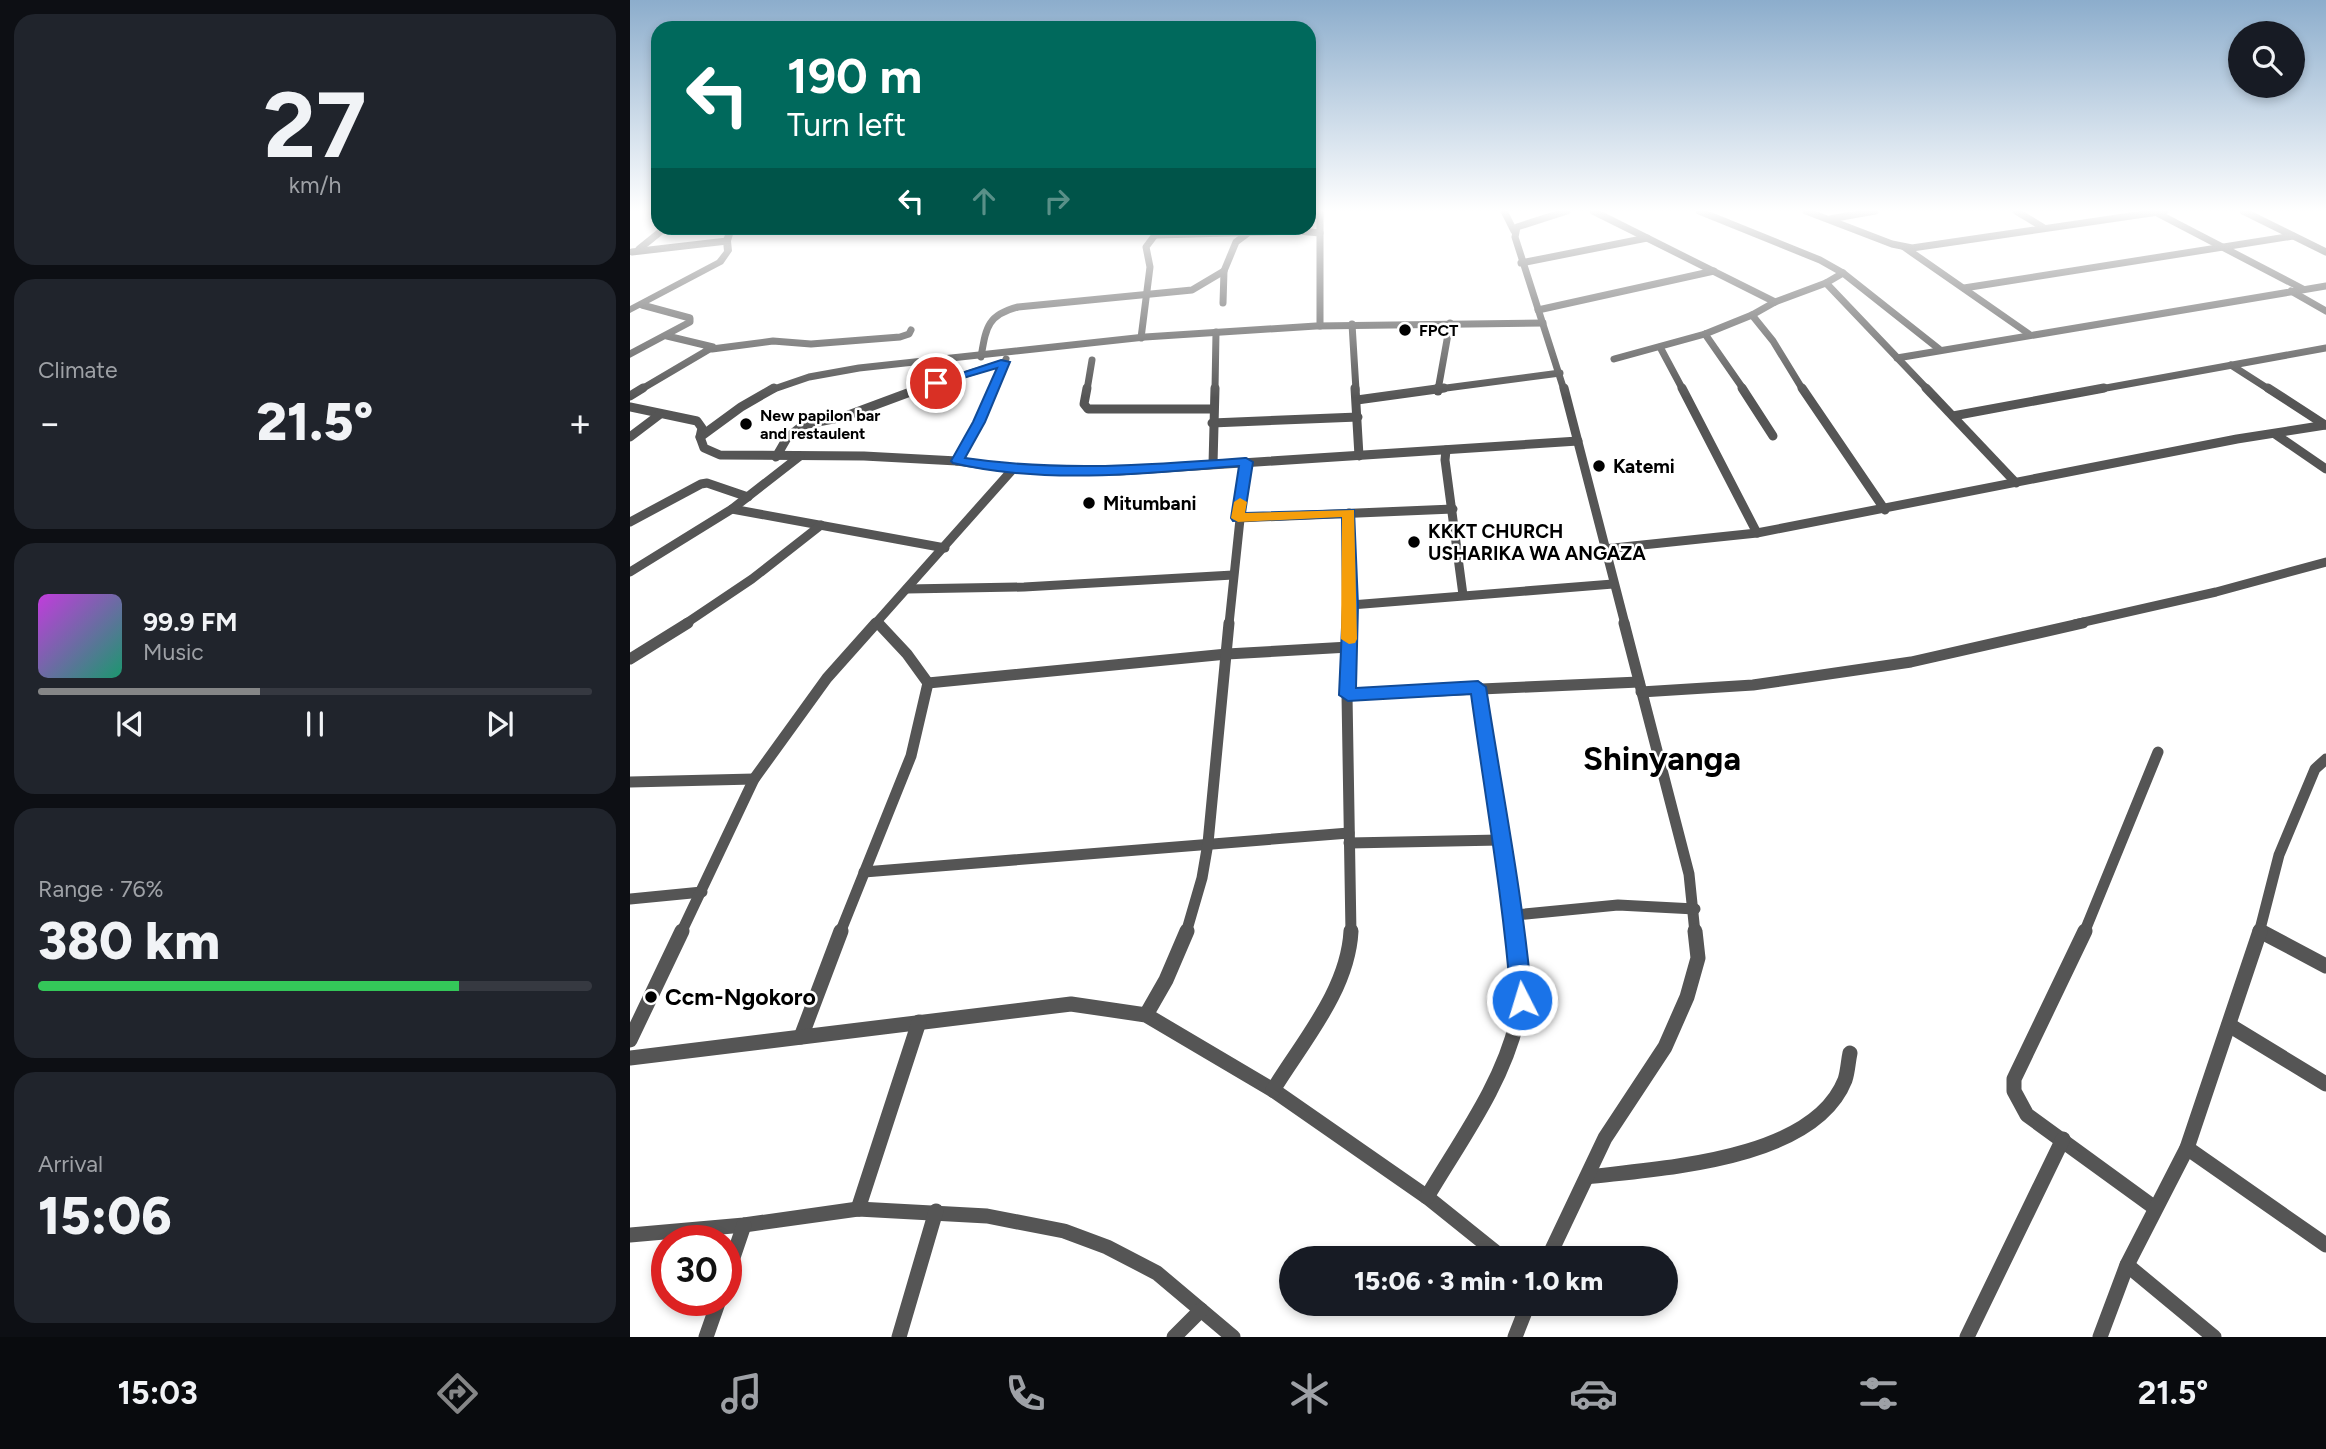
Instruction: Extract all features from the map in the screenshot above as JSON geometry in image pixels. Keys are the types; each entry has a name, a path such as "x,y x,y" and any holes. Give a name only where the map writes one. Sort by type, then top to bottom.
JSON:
{"street":[{"path":"630,310 699,273"},
{"path":"1141,338 1149,273"},
{"path":"981,357 987,326 998,312 1042,304 1192,290 1220,273"},
{"path":"1223,303 1224,273"},
{"path":"1320,273 1320,326"},
{"path":"1525,273 1560,373 1689,874 1695,909 1698,958 1687,997 1665,1047 1605,1138 1554,1246"},
{"path":"1538,310 1703,273"},
{"path":"1719,273 1775,302"},
{"path":"1614,359 1705,334 1752,315 1775,302 1826,283 1842,273"},
{"path":"1843,273 1938,349"},
{"path":"1943,273 2029,334"},
{"path":"1964,288 2057,273"},
{"path":"2275,273 2304,289"},
{"path":"1826,283 2016,483"},
{"path":"1897,358 2326,286"},
{"path":"2291,291 2326,311"},
{"path":"630,354 690,322 690,318 642,305"},
{"path":"1752,315 1773,341 1817,412 1885,510"},
{"path":"1438,391 1450,323"},
{"path":"700,436 767,391 806,378 880,365 981,357 1006,358 1141,338 1216,332 1352,324 1543,323"},
{"path":"1352,324 1359,456"},
{"path":"630,396 712,349 773,341 811,344 900,337 909,334 911,330"},
{"path":"1213,464 1216,332"},
{"path":"1705,334 1773,436"},
{"path":"667,336 712,349"},
{"path":"1660,347 1757,533"},
{"path":"1953,416 2326,348"},
{"path":"776,457 787,438 803,425 844,417 1006,358"},
{"path":"957,461 979,422 1006,358"},
{"path":"1091,360 1084,404 1088,409 1213,409"},
{"path":"2231,365 2325,425"},
{"path":"1357,400 1560,373"},
{"path":"630,408 697,421 702,428 700,436 704,448 710,453 740,457 800,456 957,461 1013,469 1119,471 1577,441"},
{"path":"630,438 659,415"},
{"path":"1212,423 1358,417"},
{"path":"1604,549 1757,533 2237,439 2325,425"},
{"path":"2275,434 2326,469"},
{"path":"1446,450 1445,460 1463,595"},
{"path":"630,572 732,509 800,456"},
{"path":"1146,1015 1160,993 1193,916 1210,843 1238,518 1246,462"},
{"path":"630,1040 754,779 828,678 1013,469"},
{"path":"630,522 701,484 748,497"},
{"path":"732,509 945,548"},
{"path":"1238,518 1453,509"},
{"path":"1273,1090 1338,985 1350,952 1349,513"},
{"path":"630,660 761,573 821,524"},
{"path":"1348,695 1478,687 1753,685 1911,662 2216,592 2326,562"},
{"path":"907,589 1024,587 1233,575"},
{"path":"1350,605 1613,584"},
{"path":"801,1037 864,872 911,760 923,717 928,684 907,654 878,623"},
{"path":"928,684 1227,654 1349,647"},
{"path":"1427,1197 1495,1080 1512,1042 1522,1000 1515,915 1500,840 1478,687"},
{"path":"2155,1208 2027,1115 2014,1091 2014,1079 2088,925 2105,877 2158,752"},
{"path":"2099,1337 2127,1265 2187,1148 2260,931 2279,855 2315,769 2326,759"},
{"path":"630,782 754,779"},
{"path":"864,872 1210,843 1349,838 1500,840"},
{"path":"630,899 702,892"},
{"path":"1515,915 1618,905 1695,909"},
{"path":"2260,931 2326,966"},
{"path":"630,1058 1071,1004 1146,1015 1273,1090 1427,1197 1488,1246"},
{"path":"858,1209 919,1023"},
{"path":"2229,1026 2326,1084"},
{"path":"1587,1177 1747,1154 1790,1135 1823,1112 1844,1084 1850,1053"},
{"path":"1967,1337 2063,1139"},
{"path":"2187,1148 2326,1245"},
{"path":"630,1234 744,1225 858,1209 936,1211 987,1216 1064,1231 1107,1247 1157,1273 1233,1337"},
{"path":"899,1337 936,1211"},
{"path":"742,1231 744,1225"},
{"path":"2127,1265 2214,1337"},
{"path":"1174,1337 1201,1310"},
{"path":"706,1337 713,1316"},
{"path":"1515,1337 1523,1316"}],"slow traffic":[{"path":"1240,502 1238,518 1349,513 1349,639"}],"place":[{"name":"FPCT","path":"1405,330"},
{"name":"New papilon bar and restaulent","path":"746,424"},
{"name":"Katemi","path":"1599,466"},
{"name":"Mitumbani","path":"1089,503"},
{"name":"KKKT CHURCH USHARIKA WA ANGAZA","path":"1414,542"},
{"name":"Ccm-Ngokoro","path":"651,997"}],"district":[{"name":"Shinyanga","path":"1662,758"}],"route":[{"path":"936,383 1005,362 979,422 957,461 1013,469 1119,471 1246,462 1238,518 1349,513 1348,695 1478,687 1500,840 1515,915 1522,1000"}]}
